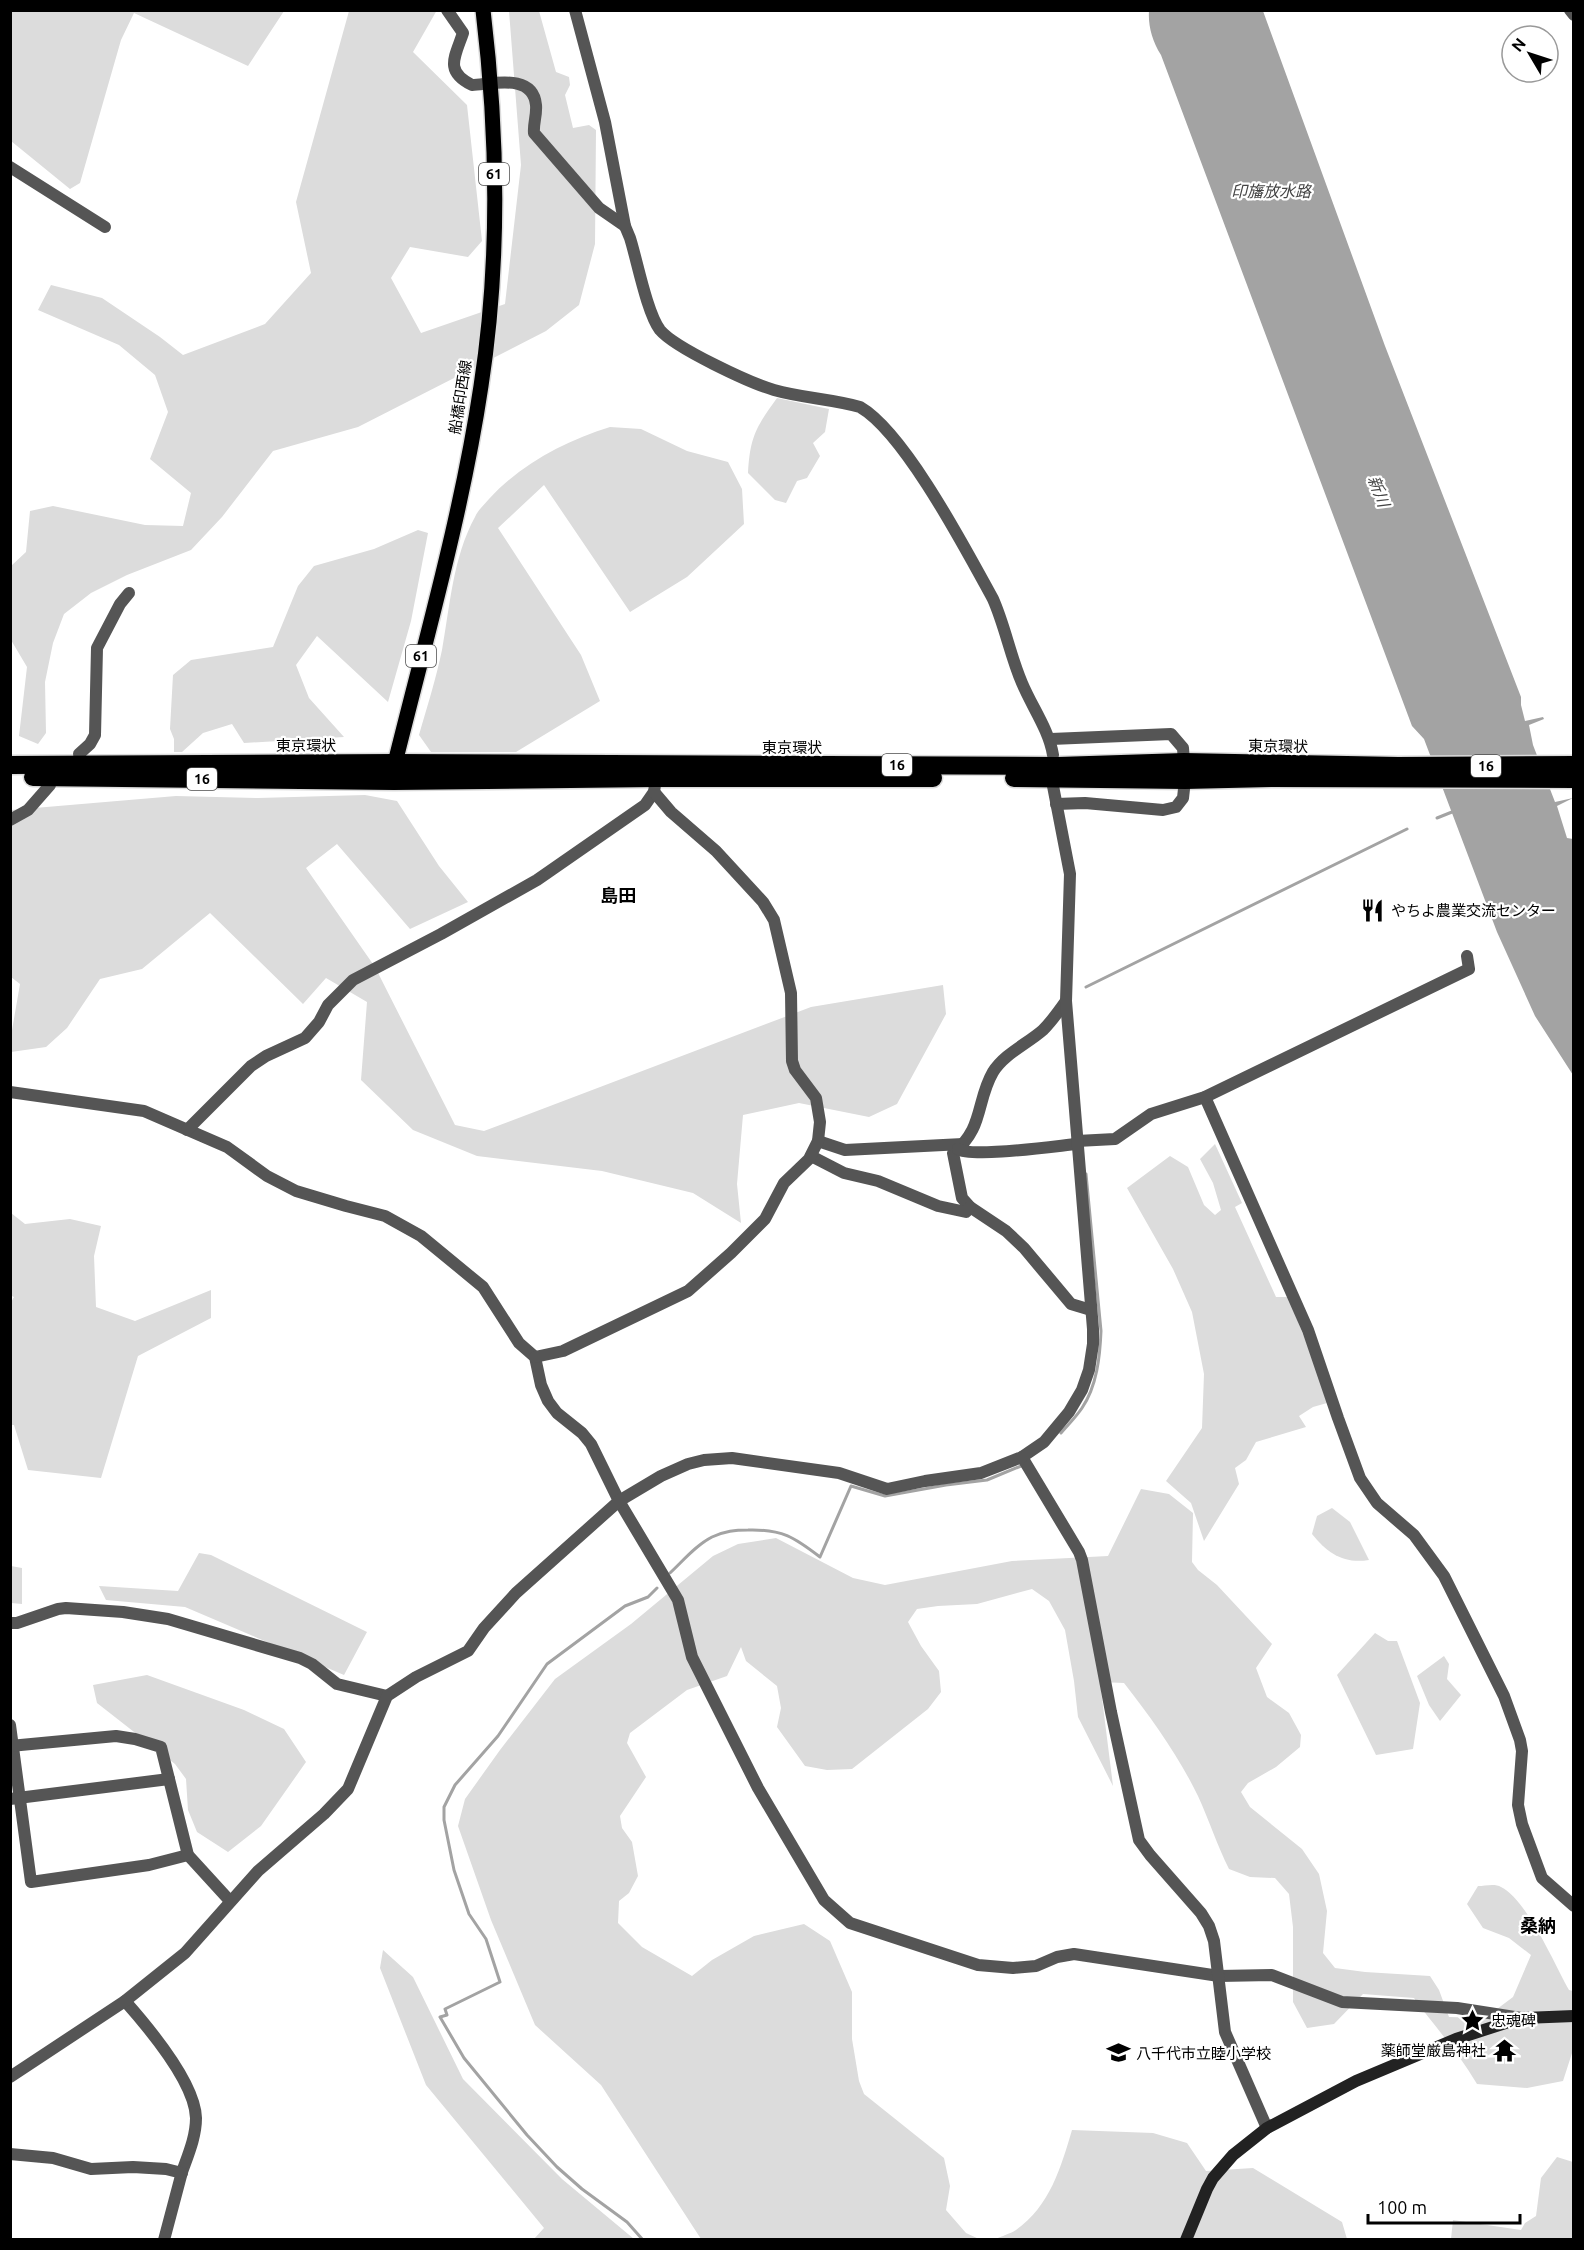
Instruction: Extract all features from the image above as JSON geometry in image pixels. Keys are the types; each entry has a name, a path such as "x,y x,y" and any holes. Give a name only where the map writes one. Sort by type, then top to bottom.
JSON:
{"highway":[{"name":"東京環状","path":"10,777 394,781 631,772 796,771 1184,762 1574,779"},
{"name":"東京環状","path":"10,765 395,763 631,772 655,785 796,771 1185,780 1574,765"}],"main road":[{"name":"船橋印西線","path":"394,781 395,763 472,440 487,338 494,235 494,161 483,10"}],"street":[{"path":"447,10 463,33 453,64 456,74 472,85 508,82 523,84 530,90 536,105 534,134 599,208 625,226"},
{"path":"575,10 605,122 625,226 653,316 659,328 669,338 704,358 772,389 860,407 869,412 888,432 937,503 993,599 1002,620 1020,680 1040,722 1051,739 1053,755"},
{"path":"1570,10 1574,15"},
{"path":"10,167 105,227"},
{"path":"79,754 90,744 95,735 97,648 120,604 129,593"},
{"path":"1051,739 1171,734 1183,748 1184,762"},
{"path":"1056,804 1085,803 1163,810 1176,807 1183,798 1185,780"},
{"path":"10,820 28,810 50,785"},
{"path":"188,1130 251,1066 266,1056 305,1038 319,1022 328,1005 353,980 537,880 645,805 655,785"},
{"path":"534,1356 563,1351 688,1291 765,1219 784,1183 811,1156 818,1141 820,1122 816,1098 795,1070 792,1061 791,993 774,920 764,902 716,851 671,812 655,785"},
{"path":"10,2077 124,2001 184,1953 258,1870 324,1814 348,1789 387,1696 416,1677 468,1651 484,1628 516,1593 619,1501 661,1476 704,1460 720,1458 839,1473 887,1489 981,1473 1022,1457 1044,1442 1053,1432 1069,1412 1082,1390 1094,1344 1066,1001 1070,874 1053,786"},
{"path":"961,1147 963,1152 983,1152 1116,1139 1151,1114 1205,1097 1469,969 1467,956"},
{"path":"1066,1001 1044,1029 995,1069 987,1084 973,1131 961,1147 953,1153 962,1198 970,1207 1006,1231 1024,1248 1071,1304 1091,1310"},
{"path":"10,1092 144,1111 226,1147 267,1176 296,1191 346,1206 377,1212 421,1236 483,1287 519,1343 534,1356 541,1385 556,1413 582,1433 591,1444 619,1501 678,1600 692,1657 758,1788 824,1899 850,1923 978,1965 1013,1968 1036,1966 1057,1957 1074,1954 1218,1976 1272,1975 1342,2002 1457,2008 1521,2018 1574,2016"},
{"path":"1205,1097 1308,1330 1360,1478 1377,1503 1414,1534 1444,1576 1504,1695 1522,1751 1518,1805 1522,1824 1542,1878 1574,1906"},
{"path":"818,1141 845,1150 961,1147"},
{"path":"811,1156 844,1173 878,1181 938,1206 966,1212 970,1207"},
{"path":"1022,1457 1079,1552 1139,1840 1150,1856 1201,1913 1209,1926 1214,1941 1225,2032 1267,2128"},
{"path":"10,1623 17,1623 66,1608 168,1618 300,1658 312,1664 337,1684 387,1696"},
{"path":"10,1725 15,1798 31,1882 149,1865 188,1855"},
{"path":"12,1746 116,1736 161,1747 188,1855 230,1901"},
{"path":"15,1798 169,1779"},
{"path":"124,2001 147,2025 191,2094 196,2115 196,2126 164,2240"},
{"path":"1186,2240 1213,2178 1233,2155 1267,2128 1349,2084 1398,2061 1489,2027 1521,2018"},
{"path":"10,2154 53,2158 91,2169 133,2167 166,2169 182,2173"}],"shaded area":[{"path":"11,10 284,11 248,66 134,13 121,40 80,183 70,189 11,141"},
{"path":"437,10 413,52 467,105 482,241 468,257 410,247 391,278 421,333 505,304 521,165 509,11 539,11 556,72 569,77 570,85 565,95 573,128 589,125 596,130 595,244 579,305 546,331 358,427 273,451 222,517 191,550 127,575 91,593 64,614 53,643 45,682 46,733 38,744 19,736 27,667 11,640 10,571 11,566 26,552 30,511 53,506 145,525 183,526 191,493 150,459 168,412 155,375 119,345 38,310 51,285 102,298 183,355 265,324 311,273 296,202 349,11"},
{"path":"777,398 829,409 825,432 813,443 820,456 807,478 797,481 786,503 775,500 748,473 750,450 755,433"},
{"path":"610,427 641,429 687,451 728,462 742,489 744,524 687,577 630,612 544,485 498,528 581,655 600,701 516,752 431,752 419,735 440,661 457,565 476,514 502,486 529,465 577,439"},
{"path":"418,530 428,533 411,621 388,702 317,636 296,665 309,698 344,737 244,743 232,724 203,733 182,752 174,752 174,739 170,729 173,675 191,660 273,647 298,586 314,566 374,549"},
{"path":"365,795 397,801 439,866 468,902 410,929 337,844 306,868 375,967 455,1125 484,1131 811,1007 943,985 946,1014 897,1104 869,1117 799,1103 743,1115 737,1184 741,1223 693,1193 602,1171 477,1156 413,1130 361,1080 367,1002 326,978 303,1004 210,913 142,969 100,979 67,1028 46,1047 11,1052 11,1036 20,984 11,977 11,810 176,796 258,798"},
{"path":"1215,1144 1242,1203 1235,1207 1276,1297 1288,1297 1315,1364 1327,1403 1313,1407 1299,1416 1306,1427 1256,1442 1246,1460 1235,1468 1239,1484 1204,1541 1191,1503 1166,1481 1202,1428 1204,1374 1192,1312 1173,1269 1127,1188 1170,1156 1188,1167 1204,1205 1215,1215 1221,1210 1213,1183 1200,1159"},
{"path":"11,1213 25,1224 70,1219 101,1226 94,1256 96,1307 135,1321 211,1290 211,1318 138,1356 101,1478 28,1470 14,1425 11,1425 10,1304 14,1297 10,1295"},
{"path":"1141,1489 1169,1494 1193,1513 1192,1562 1198,1570 1217,1585 1272,1644 1256,1668 1267,1697 1289,1713 1301,1735 1300,1747 1276,1767 1248,1783 1241,1792 1250,1807 1302,1849 1319,1874 1327,1911 1323,1953 1335,1968 1430,1976 1439,1990 1449,2017 1485,2018 1513,1997 1531,1955 1509,1938 1483,1928 1467,1904 1478,1886 1501,1887 1511,1894 1530,1918 1569,1990 1573,1991 1573,2050 1563,2081 1527,2088 1477,2084 1414,1998 1363,1994 1334,2024 1307,2028 1293,2002 1293,1927 1289,1894 1275,1878 1250,1877 1229,1869 1190,1781 1154,1724 1124,1683 1100,1682 1113,1786 1078,1717 1065,1630 1049,1601 1032,1589 977,1604 917,1609 908,1622 921,1646 939,1671 941,1692 928,1709 852,1769 827,1770 805,1766 777,1727 781,1708 777,1686 746,1661 741,1647 727,1676 687,1690 630,1733 627,1743 646,1777 620,1816 622,1828 632,1842 638,1876 629,1893 619,1901 618,1923 642,1947 692,1976 712,1960 754,1936 804,1924 830,1941 852,1992 852,2039 859,2081 864,2094 944,2158 950,2186 946,2210 966,2233 979,2239 701,2239 601,2085 535,2025 491,1920 458,1826 465,1799 555,1679 631,1624 713,1556 738,1544 776,1538 853,1578 885,1585 1012,1561 1108,1556"},
{"path":"1332,1508 1350,1522 1369,1560 1344,1559 1337,1556 1324,1547 1312,1534 1317,1516"},
{"path":"199,1553 211,1555 367,1632 344,1675 185,1607 106,1600 99,1586 178,1591"},
{"path":"11,1566 22,1568 22,1604 11,1603"},
{"path":"1375,1633 1388,1641 1397,1641 1420,1703 1413,1749 1376,1755 1337,1675"},
{"path":"1444,1656 1449,1664 1447,1679 1461,1695 1440,1721 1429,1705 1417,1676"},
{"path":"147,1675 244,1710 284,1729 306,1762 261,1826 228,1852 197,1832 188,1810 186,1779 175,1764 97,1703 93,1685"},
{"path":"383,1950 413,1977 463,2079 562,2179 634,2239 534,2239 544,2228 426,2085 380,1968"},
{"path":"1072,2130 1153,2133 1187,2143 1206,2171 1253,2168 1342,2222 1347,2239 994,2240 1016,2230 1028,2220 1046,2198 1058,2172"},
{"path":"1557,2157 1573,2162 1573,2239 1451,2239 1453,2220 1521,2230 1525,2223 1536,2216 1541,2178"}],"water":[{"name":"印旛放水路","path":"1149,11 1263,11 1385,346 1521,697 1525,721 1543,717 1544,719 1529,725 1533,745 1555,802 1573,798 1557,806 1567,838 1573,839 1573,1075 1535,1016 1497,932 1424,739 1412,726 1161,55 1153,39"}],"waterway":[{"path":"1437,818 1452,812"},
{"path":"1086,987 1407,829"},
{"path":"1061,1433 1087,1399 1097,1371 1100,1350 1101,1331 1086,1174"},
{"path":"670,1573 706,1540 721,1533 734,1531 760,1530 779,1533 795,1539 820,1557 851,1486 885,1496 987,1480 1021,1466"},
{"path":"643,2240 627,2222 582,2189 557,2167 527,2135 464,2058 440,2017 447,2015 445,2009 500,1982 486,1939 469,1914 454,1870 444,1820 444,1807 455,1785 498,1736 547,1664 625,1606 648,1597 657,1588"}],"place":[{"name":"やちよ農業交流センター","path":"1373,910"},
{"name":"忠魂碑","path":"1473,2020"},
{"name":"薬師堂厳島神社","path":"1504,2050"},
{"name":"八千代市立睦小学校","path":"1118,2053"}],"district":[{"name":"島田","path":"618,895"},
{"name":"桑納","path":"1538,1925"}],"water label":[{"name":"新川","path":"1379,491"}]}
